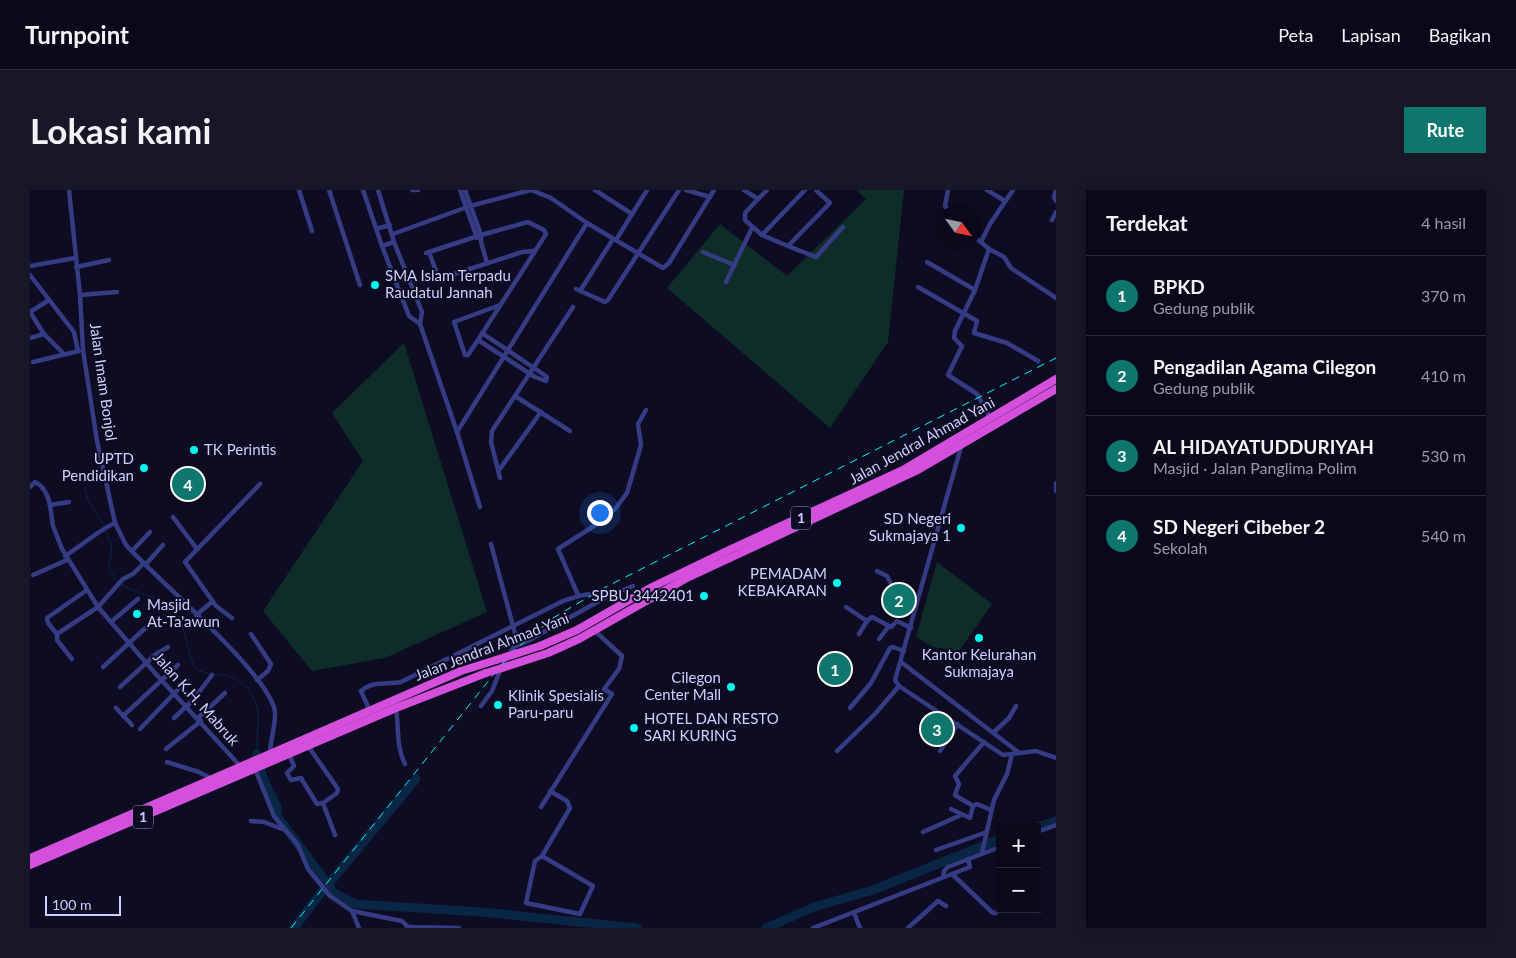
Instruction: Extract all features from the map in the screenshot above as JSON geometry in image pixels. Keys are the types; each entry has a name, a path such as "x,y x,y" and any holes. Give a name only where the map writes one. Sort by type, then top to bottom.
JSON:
{"highway":[{"name":"Jalan Jendral Ahmad Yani","path":"262,762 461,671 540,646 577,630 652,587 713,557 903,470 1056,380"},
{"name":"Jalan Jendral Ahmad Yani","path":"30,858 212,779 289,754 396,708 562,646 685,579 876,491 961,446 1056,389"},
{"name":"Jalan Jendral Ahmad Yani","path":"30,865 243,769"}],"street":[{"name":"Jalan Imam Bonjol","path":"69,190 80,295 81,351 115,523 122,539 132,552 236,654 271,701 275,712 262,762"},
{"path":"299,190 312,231"},
{"path":"329,190 360,284"},
{"path":"363,190 376,230 409,316 420,324"},
{"path":"378,190 394,242 422,312 420,324 457,432 480,507"},
{"path":"460,190 468,206"},
{"path":"465,190 468,206 488,263"},
{"path":"393,234 468,206 531,190 551,198 587,223 661,268 666,267 714,190"},
{"path":"595,190 632,214"},
{"path":"646,190 632,214 578,290 606,302 679,190"},
{"path":"686,190 710,197"},
{"path":"744,190 758,199"},
{"path":"767,190 744,216 752,228 762,236 816,257 843,227"},
{"path":"762,236 804,190"},
{"path":"788,246 830,203 816,190"},
{"path":"945,205 948,190"},
{"path":"987,190 1005,201"},
{"path":"1013,190 981,242 989,249 1004,256 1011,268 1056,298"},
{"path":"1056,190 1054,197 1056,201"},
{"path":"1052,220 1056,212"},
{"path":"500,305 454,322 464,355 468,355 478,340 534,252 546,232 531,223 478,236 428,253 439,279 522,252 534,252"},
{"path":"457,432 587,223"},
{"path":"376,230 390,225"},
{"path":"726,282 752,228"},
{"path":"382,246 394,242"},
{"path":"989,249 975,290 954,335 962,346 949,376 977,394 991,419"},
{"path":"703,252 734,265"},
{"path":"30,266 75,258"},
{"path":"76,267 109,260"},
{"path":"927,262 975,290"},
{"path":"30,275 75,334 81,351 32,362"},
{"path":"918,288 964,312 977,322 974,333 1007,342 1038,361"},
{"path":"80,295 116,292"},
{"path":"49,300 30,312 44,334 64,354"},
{"path":"500,478 490,434 573,307"},
{"path":"409,316 422,312"},
{"path":"478,340 530,374 546,381 547,377 482,333"},
{"path":"30,338 44,334"},
{"path":"515,396 570,431"},
{"path":"578,595 558,549 597,524 614,509 627,493 641,445 638,424 646,410"},
{"path":"499,470 541,412"},
{"path":"961,446 895,680 899,686 1003,755 1036,751 1056,758"},
{"name":"Jalan K.H. Mabruk","path":"30,487 35,482 39,484 47,495 53,526 66,558 98,607 243,769"},
{"path":"1056,483 1056,491"},
{"path":"232,618 212,602 199,580 185,562 260,484"},
{"path":"50,505 69,502"},
{"path":"173,517 196,549"},
{"path":"33,575 66,558 104,528 115,523"},
{"path":"132,552 150,532"},
{"path":"482,706 516,646 517,637 506,603 492,544"},
{"path":"57,634 98,607 123,579 133,574 163,545"},
{"path":"877,570 887,576 890,582"},
{"path":"516,646 528,642 608,596 633,586"},
{"path":"72,659 57,640 57,634 48,623 48,618 87,590"},
{"path":"370,711 361,690 364,688 387,682 402,682 578,595 596,593 608,596"},
{"path":"112,622 138,599"},
{"path":"196,615 212,602"},
{"path":"846,607 867,621"},
{"path":"859,634 867,621 872,617 891,628 897,621 911,628"},
{"path":"103,667 153,621"},
{"path":"879,639 889,626"},
{"path":"541,806 612,694 604,689 622,663 622,656 594,630"},
{"path":"251,634 271,664 268,671 257,680"},
{"path":"120,687 168,647"},
{"path":"850,708 871,683 890,648 893,647 904,652"},
{"path":"901,662 1018,752"},
{"path":"123,716 178,665"},
{"path":"174,718 188,706 212,675"},
{"path":"140,729 187,680"},
{"path":"837,751 875,714 899,686"},
{"path":"166,749 199,720 225,693"},
{"path":"994,732 1008,718 1016,706"},
{"path":"116,708 132,724"},
{"path":"396,708 400,731 399,746 405,764"},
{"path":"940,751 958,724"},
{"path":"984,742 955,776 959,784 956,794 973,806 977,804 991,810"},
{"path":"289,754 294,766 287,772 289,779 301,778 314,801 317,804 324,803 337,793 338,789 308,746"},
{"path":"982,853 991,810 1012,754"},
{"path":"167,762 198,772 212,779"},
{"path":"262,762 274,816 298,845 312,874 330,896 352,911 402,921 408,928 459,928"},
{"path":"542,856 594,886 580,914 526,903 536,861 542,856 570,808 567,802 550,791"},
{"path":"324,803 335,834"},
{"path":"951,809 961,815 972,817 973,806"},
{"path":"923,832 961,815"},
{"path":"251,821 264,822 284,830"},
{"path":"1041,831 1056,825"},
{"path":"936,850 987,832"},
{"path":"943,877 945,869 996,848"},
{"path":"813,928 970,867 968,859"},
{"path":"952,874 993,913 996,913"},
{"path":"908,928 938,901 946,906"},
{"path":"352,911 359,928"},
{"path":"853,914 855,928"},
{"path":"853,914 860,928"}],"green space":[{"path":"856,190 904,190 888,342 830,428 667,288 720,224 787,276 866,199"},
{"path":"404,343 487,612 385,658 312,671 263,611 363,461 332,413"},
{"path":"937,562 992,604 959,651 933,647 916,637"}],"waterway":[{"path":"85,487 88,500 104,526"},
{"path":"105,530 112,546 109,568 117,582"},
{"path":"121,584 161,601 170,607 181,622 195,669 211,675"},
{"path":"215,675 231,677 243,684 256,703 258,711 257,754"},
{"path":"257,754 264,781 277,807 277,816 334,893 355,904 482,912 637,928"},
{"path":"326,887 416,779"},
{"path":"1041,826 1056,821"},
{"path":"766,928 814,907 873,890 996,841"},
{"path":"294,928 324,889"}],"railway":[{"path":"291,928 510,654 553,618 604,588 1056,358"}],"place":[{"name":"SMA Islam Terpadu Raudatul Jannah","path":"375,285"},
{"name":"TK Perintis","path":"194,450"},
{"name":"UPTD Pendidikan","path":"144,468"},
{"name":"SD Negeri Cibeber 2","path":"188,484"},
{"name":"SD Negeri Sukmajaya 1","path":"961,528"},
{"name":"PEMADAM KEBAKARAN","path":"837,583"},
{"name":"SPBU 3442401","path":"704,596"},
{"name":"Pengadilan Agama Cilegon","path":"899,600"},
{"name":"Masjid At-Ta'awun","path":"137,614"},
{"name":"Kantor Kelurahan Sukmajaya","path":"979,638"},
{"name":"BPKD","path":"835,669"},
{"name":"Cilegon Center Mall","path":"731,687"},
{"name":"Klinik Spesialis Paru-paru","path":"498,705"},
{"name":"HOTEL DAN RESTO SARI KURING","path":"634,728"},
{"name":"AL HIDAYATUDDURIYAH","path":"937,729"}]}
